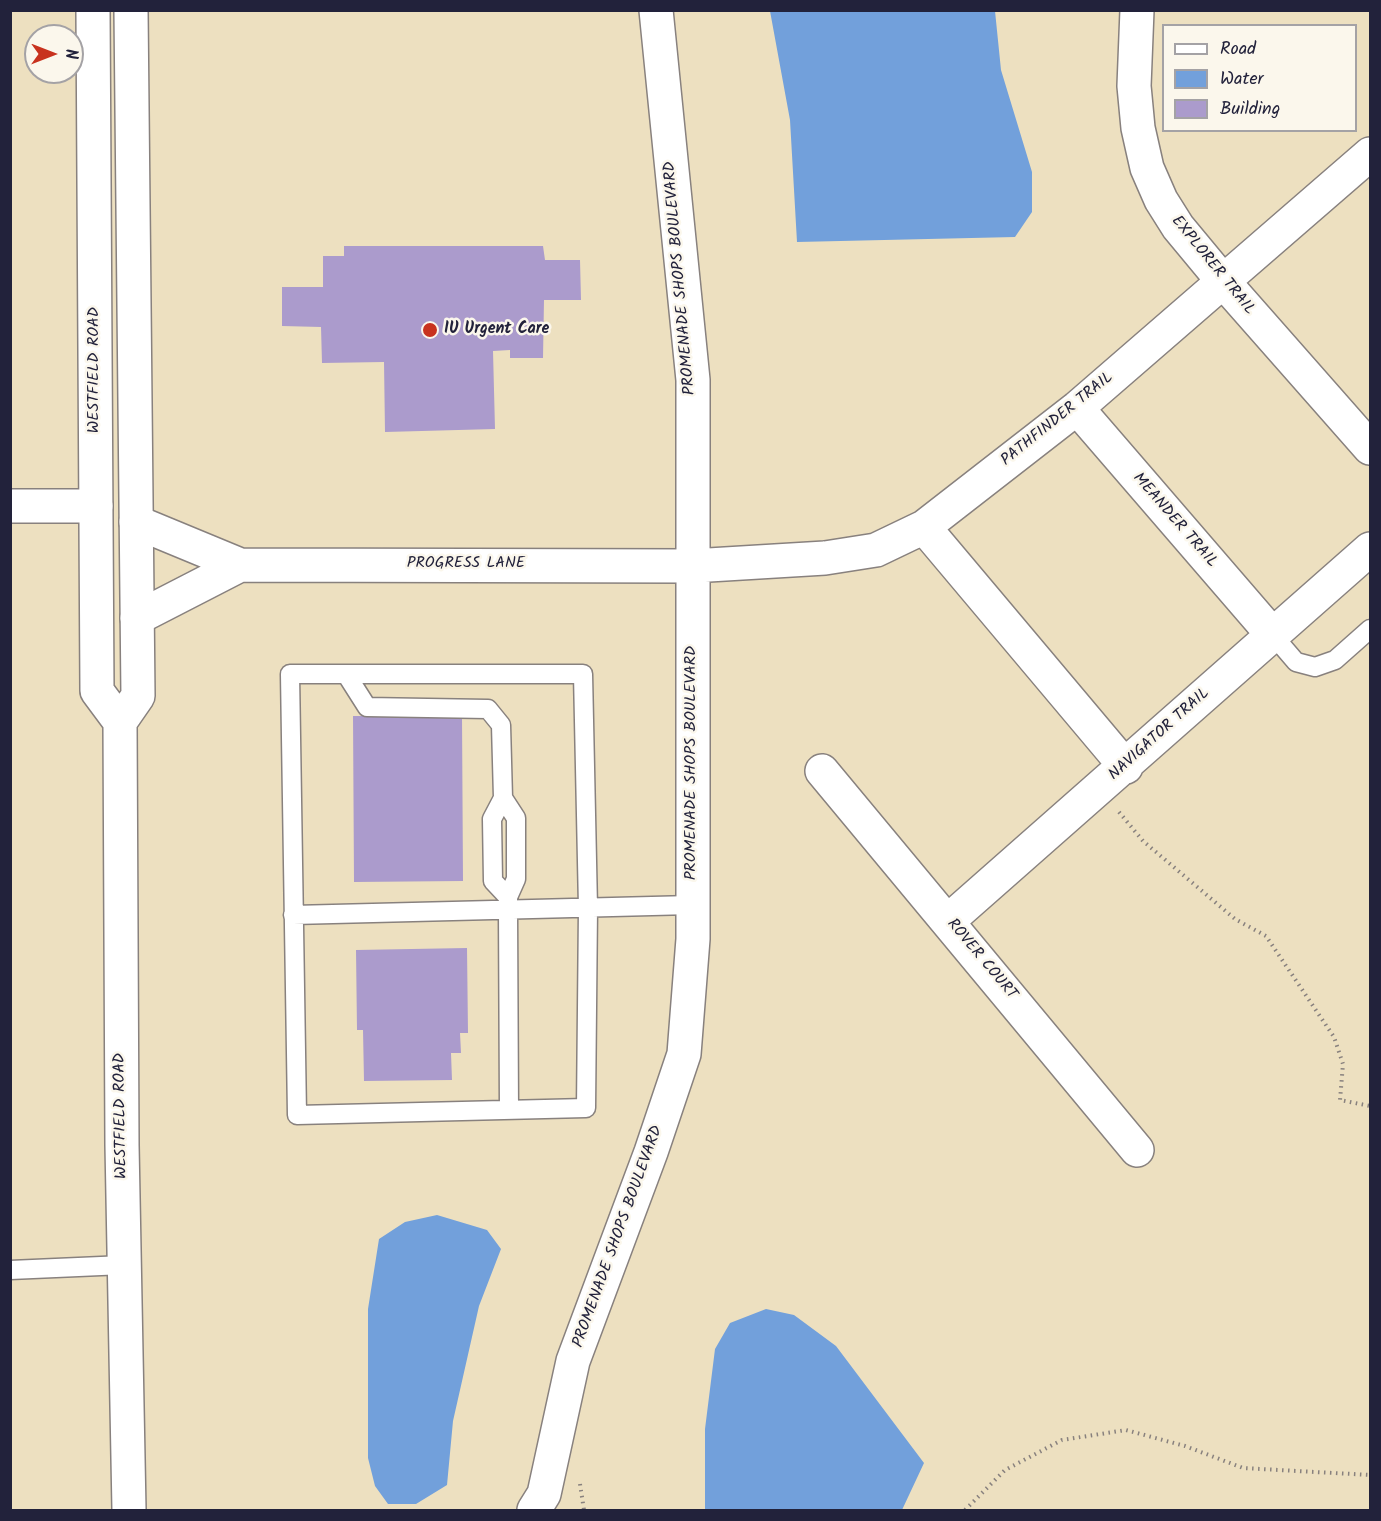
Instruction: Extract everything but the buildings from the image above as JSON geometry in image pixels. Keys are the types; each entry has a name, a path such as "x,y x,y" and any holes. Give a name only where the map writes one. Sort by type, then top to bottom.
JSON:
{"street":[{"name":"WESTFIELD ROAD","path":"93,10 97,691 120,722 124,1265 129,1510"},
{"path":"120,722 138,696 131,10"},
{"name":"PROMENADE SHOPS BOULEVARD","path":"543,1505 573,1361 651,1152 684,1054 693,939 693,380 656,10"},
{"name":"EXPLORER TRAIL","path":"1137,10 1134,86 1147,168 1161,200 1178,227 1222,280 1371,448"},
{"name":"PATHFINDER TRAIL","path":"692,566 825,558 876,550 924,527 1077,408 1222,280 1371,154"},
{"name":"MEANDER TRAIL","path":"1077,408 1272,634"},
{"path":"10,506 96,506"},
{"path":"136,522 240,565"},
{"path":"924,527 1126,767"},
{"name":"NAVIGATOR TRAIL","path":"948,921 1126,767 1272,634 1371,549"},
{"path":"137,618 240,565"},
{"name":"PROGRESS LANE","path":"240,565 692,566"},
{"name":"ROVER COURT","path":"822,771 1137,1150"}],"lane":[{"path":"1272,634 1296,662 1315,667 1335,660 1371,629"},
{"path":"290,674 583,674 588,908 586,1108 297,1115 290,674"},
{"path":"346,674 367,707 488,709 501,725 503,798 516,818 516,879 508,904 509,1110"},
{"path":"293,915 508,904 588,908 692,905"},
{"path":"10,1270 124,1265"}],"path":[{"path":"1100,788 1143,841 1235,919 1266,936 1334,1036 1343,1064 1340,1100 1371,1106"},
{"path":"965,1510 1005,1470 1062,1440 1126,1430 1185,1446 1243,1468 1371,1475"}],"water":[{"path":"770,11 995,11 1001,70 1032,172 1032,212 1015,237 797,242 790,120"},
{"path":"437,1215 487,1230 501,1249 479,1306 453,1421 447,1485 416,1504 388,1504 375,1486 368,1458 368,1309 379,1239 405,1222"},
{"path":"766,1309 794,1315 836,1346 924,1463 902,1510 705,1510 705,1429 715,1349 730,1323"}],"place":[{"name":"IU Urgent Care","path":"430,330"}]}
